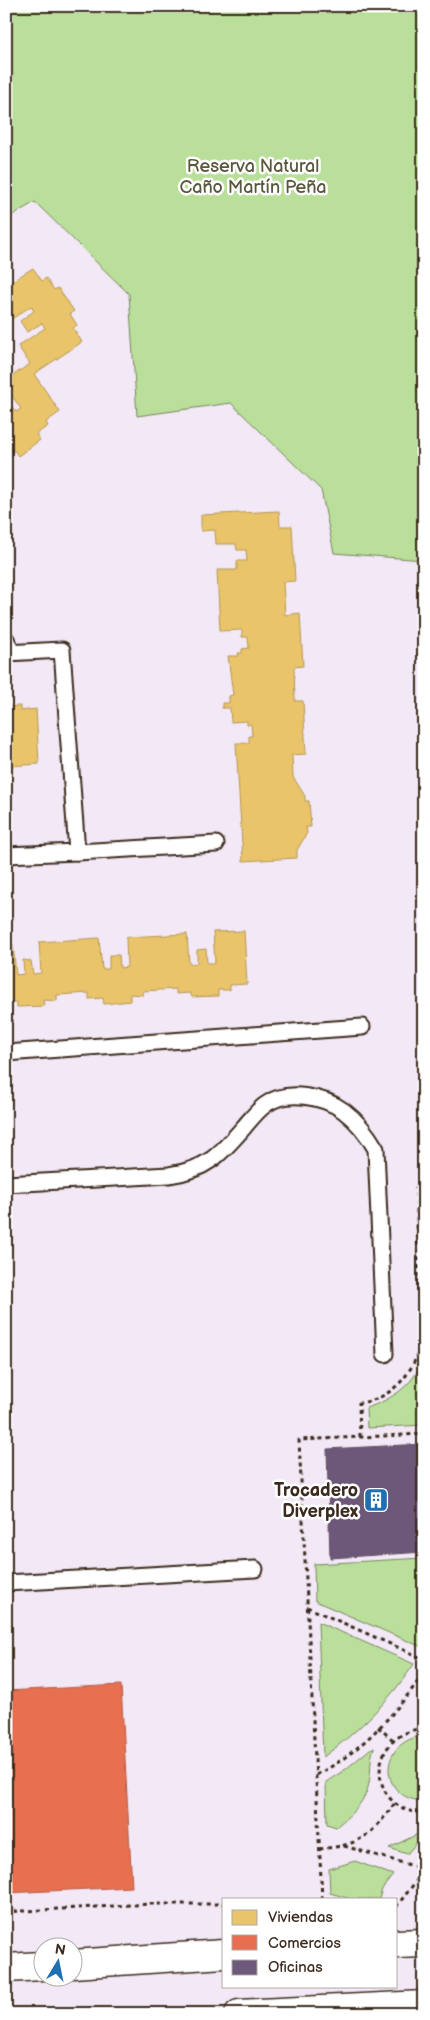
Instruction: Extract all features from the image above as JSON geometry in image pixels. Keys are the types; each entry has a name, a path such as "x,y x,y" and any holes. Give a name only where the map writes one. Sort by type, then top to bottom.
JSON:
{"street":[{"path":"398,1944 424,1943"},
{"path":"82,1963 222,1954"},
{"path":"6,1968 32,1967"},
{"path":"239,2014 424,2005"}],"lane":[{"path":"8,648 62,650 77,852"},
{"path":"6,855 216,844"},
{"path":"6,1053 362,1027"},
{"path":"6,1184 169,1175 190,1172 218,1155 265,1105 278,1099 295,1096 314,1098 344,1110 367,1134 376,1149 385,1354"},
{"path":"6,1583 255,1569"}],"path":[{"path":"322,1898 299,1440 424,1434"},
{"path":"307,1607 424,1659"},
{"path":"316,1775 334,1766 358,1748 395,1711 424,1673"},
{"path":"378,1727 393,1740"},
{"path":"424,1728 405,1732 393,1740 385,1751 380,1770 384,1788 395,1803 412,1812 424,1813"},
{"path":"319,1849 353,1844 375,1828 395,1803"},
{"path":"343,1846 424,1870 398,1903"},
{"path":"6,1912 150,1904 222,1904"}],"green space":[{"name":"Reserva Natural Caño Martín Peña","path":"6,6 424,6 424,560 334,553 321,490 231,403 137,416 129,294 35,202 6,219"},
{"path":"424,1355 424,1425 367,1428 366,1408 376,1405 402,1389 416,1374"},
{"path":"424,1558 424,1648 315,1601 314,1564"},
{"path":"318,1622 414,1664 373,1715 323,1757"},
{"path":"416,1737 424,1737 424,1801 410,1798 399,1792 392,1783 389,1773 390,1762 394,1752 403,1743"},
{"path":"374,1748 369,1784 363,1799 354,1811 336,1827 327,1824 326,1782"},
{"path":"424,1831 424,1834 407,1854 389,1848"},
{"path":"355,1861 393,1875 382,1889 379,1898 348,1898 330,1893 329,1869"}],"building: Viviendas":[{"path":"33,268 42,281 46,278 54,290 58,288 74,311 70,314 77,325 73,328 82,342 34,374 60,412 46,422 48,426 36,434 40,440 18,456 14,450 6,455 6,399 16,412 21,409 6,387 6,380 30,364 18,346 45,328 42,323 27,332 20,321 34,311 31,306 6,323 6,285"},
{"path":"279,511 280,526 292,526 295,581 283,582 285,615 300,613 303,666 294,667 295,701 303,701 306,754 292,755 293,777 305,796 305,801 309,801 311,827 306,827 307,833 297,850 297,858 243,861 236,743 249,743 249,736 252,736 251,724 247,725 247,721 231,722 230,708 222,708 222,703 229,703 229,696 233,695 228,656 239,656 238,653 242,653 242,649 249,648 248,637 242,637 242,630 220,631 217,570 237,570 237,561 247,561 246,550 237,550 236,544 216,544 215,530 201,531 201,515"},
{"path":"20,706 20,711 36,709 39,764 9,766 6,707"},
{"path":"244,931 247,984 230,985 230,990 218,990 218,996 192,997 190,993 176,994 176,989 143,991 143,995 130,994 130,1001 104,1004 103,998 89,999 89,993 57,995 57,1001 43,1000 44,1006 17,1007 17,1002 6,1003 6,944 13,944 16,975 24,974 23,960 31,961 33,974 41,973 39,942 99,938 102,969 109,969 109,955 119,955 120,968 127,967 126,937 187,934 189,964 197,963 197,950 206,949 207,963 215,963 213,932"}],"building: Comercios":[{"path":"121,1685 132,1887 6,1893 6,1691"}],"building: Oficinas":[{"name":"Trocadero Diverplex","path":"424,1444 424,1552 330,1558 327,1449"}],"place":[{"name":"Trocadero Diverplex","path":"376,1500"}]}
